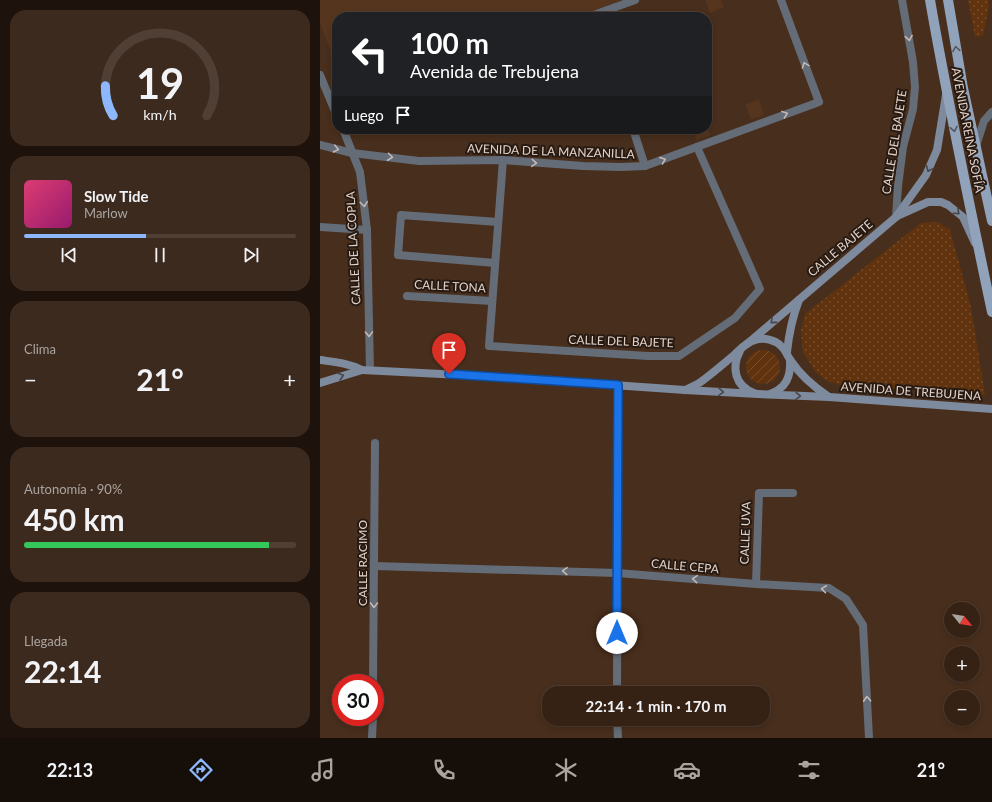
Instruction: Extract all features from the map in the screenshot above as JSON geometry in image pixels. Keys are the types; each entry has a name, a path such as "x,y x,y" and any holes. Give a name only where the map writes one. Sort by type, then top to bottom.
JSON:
{"main road":[{"name":"AVENIDA REINA SOFÍA","path":"930,0 992,312"},
{"name":"AVENIDA REINA SOFÍA","path":"948,0 963,88 992,221"},
{"path":"896,217 926,175 937,150 947,91"},
{"path":"896,217 928,202 941,202 948,205 963,217 979,252"},
{"name":"CALLE BAJETE","path":"747,344 896,217"},
{"name":"CALLE BAJETE","path":"787,352 788,336 800,298"},
{"path":"685,390 701,382 747,344 755,340 773,340 781,345 787,352"},
{"name":"AVENIDA DE TREBUJENA","path":"740,350 736,358 735,368 737,377 741,385 749,391 758,394"},
{"name":"AVENIDA DE TREBUJENA","path":"767,395 776,392 789,378 791,369 787,352"},
{"path":"320,360 348,364 366,370"},
{"name":"AVENIDA DE TREBUJENA","path":"790,360 803,376 829,397"},
{"path":"320,383 366,370"},
{"name":"AVENIDA DE TREBUJENA","path":"366,370 767,395 829,397 992,409"}],"street":[{"path":"604,12 635,0"},
{"name":"AVENIDA DE LA MANZANILLA","path":"320,145 352,153 419,161 503,160 583,166 645,166 819,102 781,0"},
{"name":"CALLE DEL BAJETE","path":"896,217 903,147 912,109 915,86 913,62 902,0"},
{"path":"320,75 332,104"},
{"path":"976,146 984,121 992,112"},
{"name":"CALLE DE LA COPLA","path":"344,134 360,172 367,230 366,370"},
{"path":"635,134 645,166"},
{"name":"CALLE DEL BAJETE","path":"503,160 489,346 648,356 679,356 735,318 760,289 697,147"},
{"path":"495,263 398,256 401,215 498,222"},
{"path":"320,227 367,230"},
{"name":"CALLE TONA","path":"407,296 492,301"},
{"path":"617,686 618,385"},
{"name":"CALLE RACIMO","path":"373,674 375,443"},
{"name":"CALLE UVA","path":"756,584 758,493 794,493"},
{"name":"CALLE CEPA","path":"374,566 617,573 829,588 846,599 863,625 869,738"},
{"path":"372,738 373,726"},
{"path":"618,726 618,738"}],"shaded area":[{"path":"320,0 622,0 590,12 332,12 332,54 320,23"},
{"path":"705,0 721,0 724,7 710,12"},
{"path":"968,0 988,0 989,6 983,36 975,37"},
{"path":"759,99 764,115 751,119 745,105"},
{"path":"694,134 710,134 710,135 696,140"},
{"path":"938,222 950,230 971,307 985,395 839,385 825,380 815,371 803,352 801,331 805,314 921,223"},
{"path":"766,350 775,355 779,360 779,374 775,379 770,383 760,384 756,383 747,374 746,364 747,360 756,351"}],"route":[{"path":"449,374 618,385 617,633"}]}
